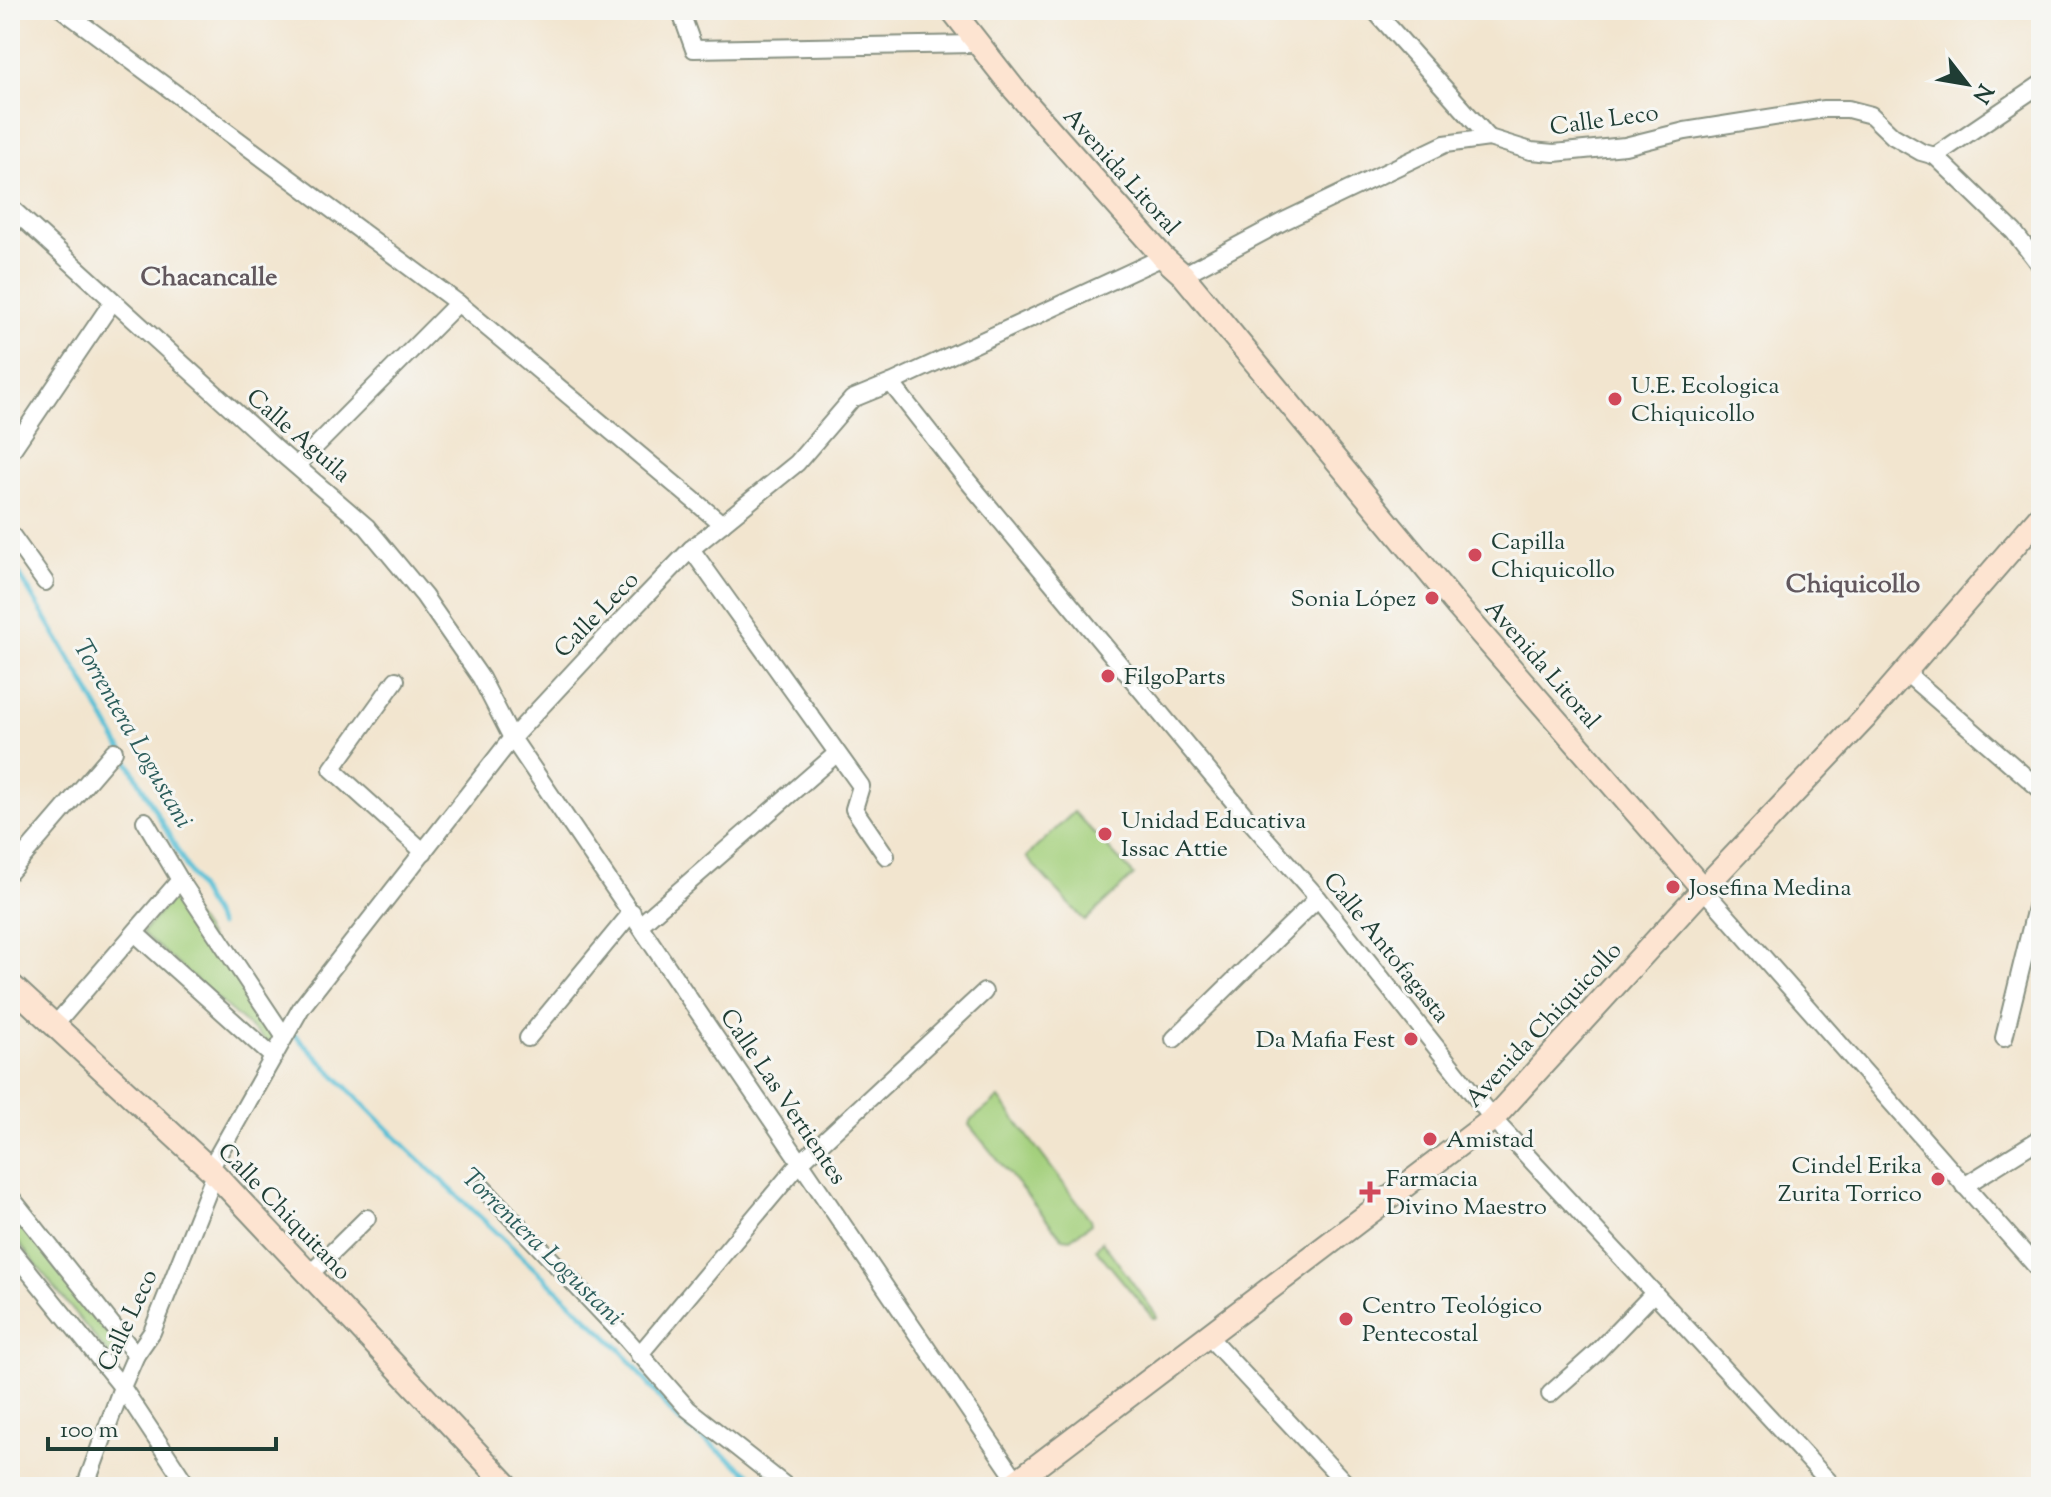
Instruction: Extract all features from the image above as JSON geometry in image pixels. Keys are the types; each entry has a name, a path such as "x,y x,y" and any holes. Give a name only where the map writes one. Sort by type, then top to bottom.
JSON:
{"street":[{"path":"63,10 458,303 722,524"},
{"path":"680,10 694,49 976,44"},
{"name":"Avenida Litoral","path":"952,10 976,44 1163,257 1183,275 1457,606 2041,1272"},
{"path":"1374,10 1489,138"},
{"path":"2041,84 1935,156 2014,232 2041,267"},
{"name":"Calle Leco","path":"1183,275 1284,221 1445,144 1489,138 1531,151 1554,153 1625,146 1685,131 1824,109 1848,109 1871,115 1893,136 1921,152 1935,156"},
{"name":"Calle Aguila","path":"10,207 367,527 424,596 481,678 512,738"},
{"name":"Calle Leco","path":"85,1487 122,1387 136,1355 152,1332 213,1172 272,1056 301,1008 512,738 691,549 797,463 852,399 1163,257"},
{"path":"10,453 113,301"},
{"path":"297,465 458,303"},
{"name":"Calle Antofagasta","path":"891,383 967,480 1243,813 1318,898 1493,1119 1834,1487"},
{"name":"Avenida Chiquicollo","path":"1013,1484 1493,1119 1703,889 1865,718 2041,515"},
{"path":"10,533 45,582"},
{"path":"691,549 861,786 854,809 886,856"},
{"path":"1905,672 2041,790"},
{"path":"396,680 332,769 424,852"},
{"name":"Calle Las Vertientes","path":"512,738 1013,1484"},
{"path":"10,872 114,751"},
{"path":"528,1038 636,919 836,754"},
{"path":"145,821 180,880 284,1036"},
{"path":"55,1025 180,880"},
{"path":"2004,1038 2041,887"},
{"path":"1174,1039 1318,898"},
{"path":"135,933 272,1056"},
{"name":"Calle Chiquitano","path":"10,984 213,1172 509,1487"},
{"path":"639,1355 799,1164 984,992"},
{"path":"1964,1186 2041,1138"},
{"path":"483,1188 688,1409 787,1487"},
{"path":"10,1196 136,1355"},
{"path":"310,1274 367,1218"},
{"path":"10,1248 122,1387 188,1487"},
{"path":"1550,1394 1595,1354 1654,1293"},
{"path":"1208,1336 1349,1487"}],"green space":[{"path":"1074,812 1134,875 1085,921 1026,857"},
{"path":"178,891 276,1038 269,1044 142,933"},
{"path":"999,1098 1090,1219 1091,1224 1070,1239 1062,1238 969,1125"},
{"path":"10,1211 123,1353 121,1363 115,1363 10,1232"},
{"path":"1102,1241 1157,1318 1153,1318 1096,1249"}],"waterway":[{"name":"Torrentera Logustani","path":"10,559 81,677 219,925"},
{"name":"Torrentera Logustani","path":"292,1032 408,1149 621,1350 676,1418 766,1487"}],"place":[{"name":"U.E. Ecologica Chiquicollo","path":"1615,399"},
{"name":"Capilla Chiquicollo","path":"1475,555"},
{"name":"Sonia López","path":"1432,598"},
{"name":"FilgoParts","path":"1108,676"},
{"name":"Unidad Educativa Issac Attie","path":"1105,834"},
{"name":"Josefina Medina","path":"1673,887"},
{"name":"Da Mafia Fest","path":"1411,1039"},
{"name":"Amistad","path":"1430,1139"},
{"name":"Cindel Erika Zurita Torrico","path":"1938,1179"},
{"name":"Farmacia Divino Maestro","path":"1370,1192"},
{"name":"Centro Teológico Pentecostal","path":"1346,1319"}],"district":[{"name":"Chacancalle","path":"209,276"},
{"name":"Chiquicollo","path":"1853,583"}]}
